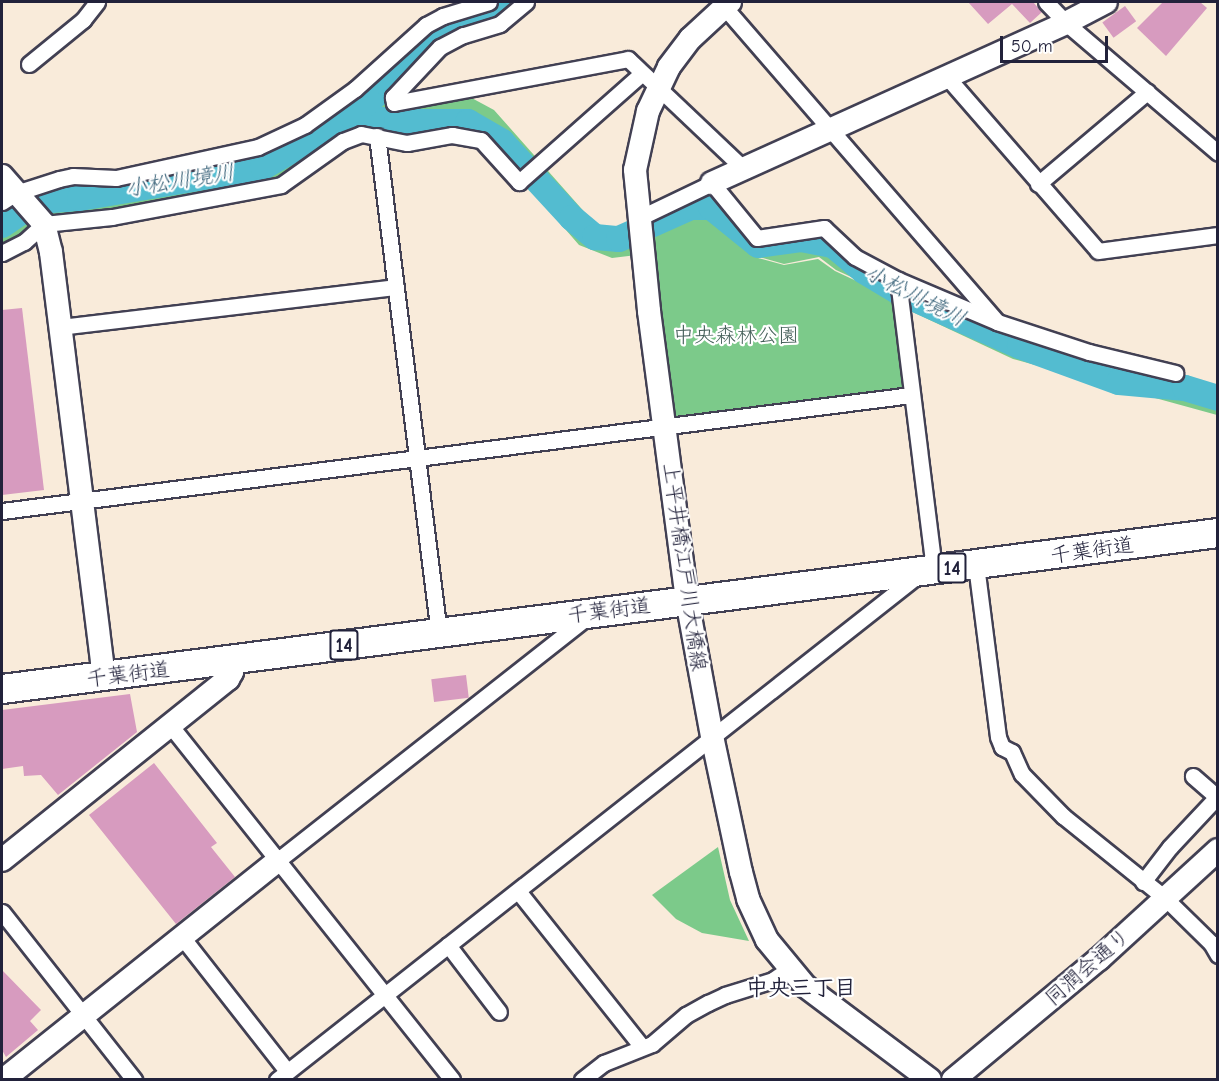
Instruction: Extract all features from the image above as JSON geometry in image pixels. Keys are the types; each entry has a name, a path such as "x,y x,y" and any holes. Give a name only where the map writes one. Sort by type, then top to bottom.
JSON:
{"highway":[{"name":"千葉街道","path":"2,685 104,677 1218,533"}],"street":[{"path":"29,64 83,20 97,2"},
{"path":"21,202 68,177 116,178 258,147 305,125 354,89 426,26 443,16 489,2"},
{"path":"526,2 500,24 464,35 440,47 393,97 394,103 628,59 743,168"},
{"path":"1046,2 1065,23 1218,153"},
{"path":"640,226 712,183 743,168 947,77 1106,2"},
{"path":"725,3 830,130 997,322"},
{"name":"上平井橋江戸川大橋線","path":"725,3 650,80 635,170 664,427 687,600 712,736 748,899 767,940 805,986 930,1080"},
{"path":"947,77 1098,251 1218,235"},
{"path":"21,202 112,218 281,185 343,141 361,134 407,143 452,135 482,140 519,182 650,80"},
{"path":"1038,184 1147,92"},
{"path":"377,136 439,632"},
{"path":"712,183 757,238 824,228 855,257 898,284 997,322 1089,352 1175,373"},
{"path":"2,253 24,242 21,202"},
{"path":"21,202 51,252 104,677"},
{"path":"182,937 282,1075 712,736 927,572 911,395 898,284"},
{"path":"60,327 396,287"},
{"path":"2,511 911,395"},
{"path":"976,565 998,737 1002,747 1012,752 1022,774 1063,816 1165,898 1211,943 1218,955"},
{"path":"3,1080 277,861 595,612"},
{"path":"2,860 228,679 232,672 230,661"},
{"path":"170,725 452,1080"},
{"path":"1143,882 1170,847 1217,797 1193,776"},
{"name":"同潤会通り","path":"953,1080 1056,995 1218,850"},
{"path":"518,891 642,1047"},
{"path":"2,912 134,1080"},
{"path":"448,945 499,1012"},
{"path":"582,1080 604,1063 652,1044 686,1015 708,1003 773,980 789,969"}],"green space":[{"name":"中央森林公園","path":"429,28 429,50 385,99 395,109 468,96 494,110 603,233 634,226 711,187 757,239 824,229 897,281 897,298 836,270 819,257 784,264 759,257 713,224 758,258 784,265 818,259 835,271 897,300 908,391 669,423 645,254 612,258 579,245 489,141 407,136 384,130 349,131 280,182 112,214 51,219 2,251 2,206 55,183 265,150"},
{"path":"902,284 1127,369 1217,388 1217,415 1013,359 904,308"},
{"path":"718,847 730,900 749,941 702,933 676,919 652,895"}],"building":[{"path":"968,2 1033,2 1042,12 1030,23 1012,4 988,24"},
{"path":"1163,2 1200,2 1207,8 1166,56 1137,28"},
{"path":"1125,6 1136,21 1114,38 1102,22"},
{"path":"22,308 44,490 2,495 2,310"},
{"path":"466,675 469,698 434,702 431,679"},
{"path":"130,694 137,732 58,795 41,775 24,776 23,766 2,769 2,710"},
{"path":"154,763 217,843 211,847 235,877 176,924 89,815"},
{"path":"2,970 41,1010 30,1021 38,1030 6,1057 2,1050"}],"waterway":[{"name":"小松川境川","path":"2,225 37,201 80,198 263,167 352,116 388,84 424,43 470,26 496,11 504,2"},
{"name":"小松川境川","path":"352,116 397,122 468,122 502,142 572,218 595,237 619,239 691,207 711,207 758,245 801,239 833,245 864,271 899,292 1020,346 1119,382 1185,388 1218,398"}],"district":[{"name":"中央三丁目","path":"801,989"}]}
